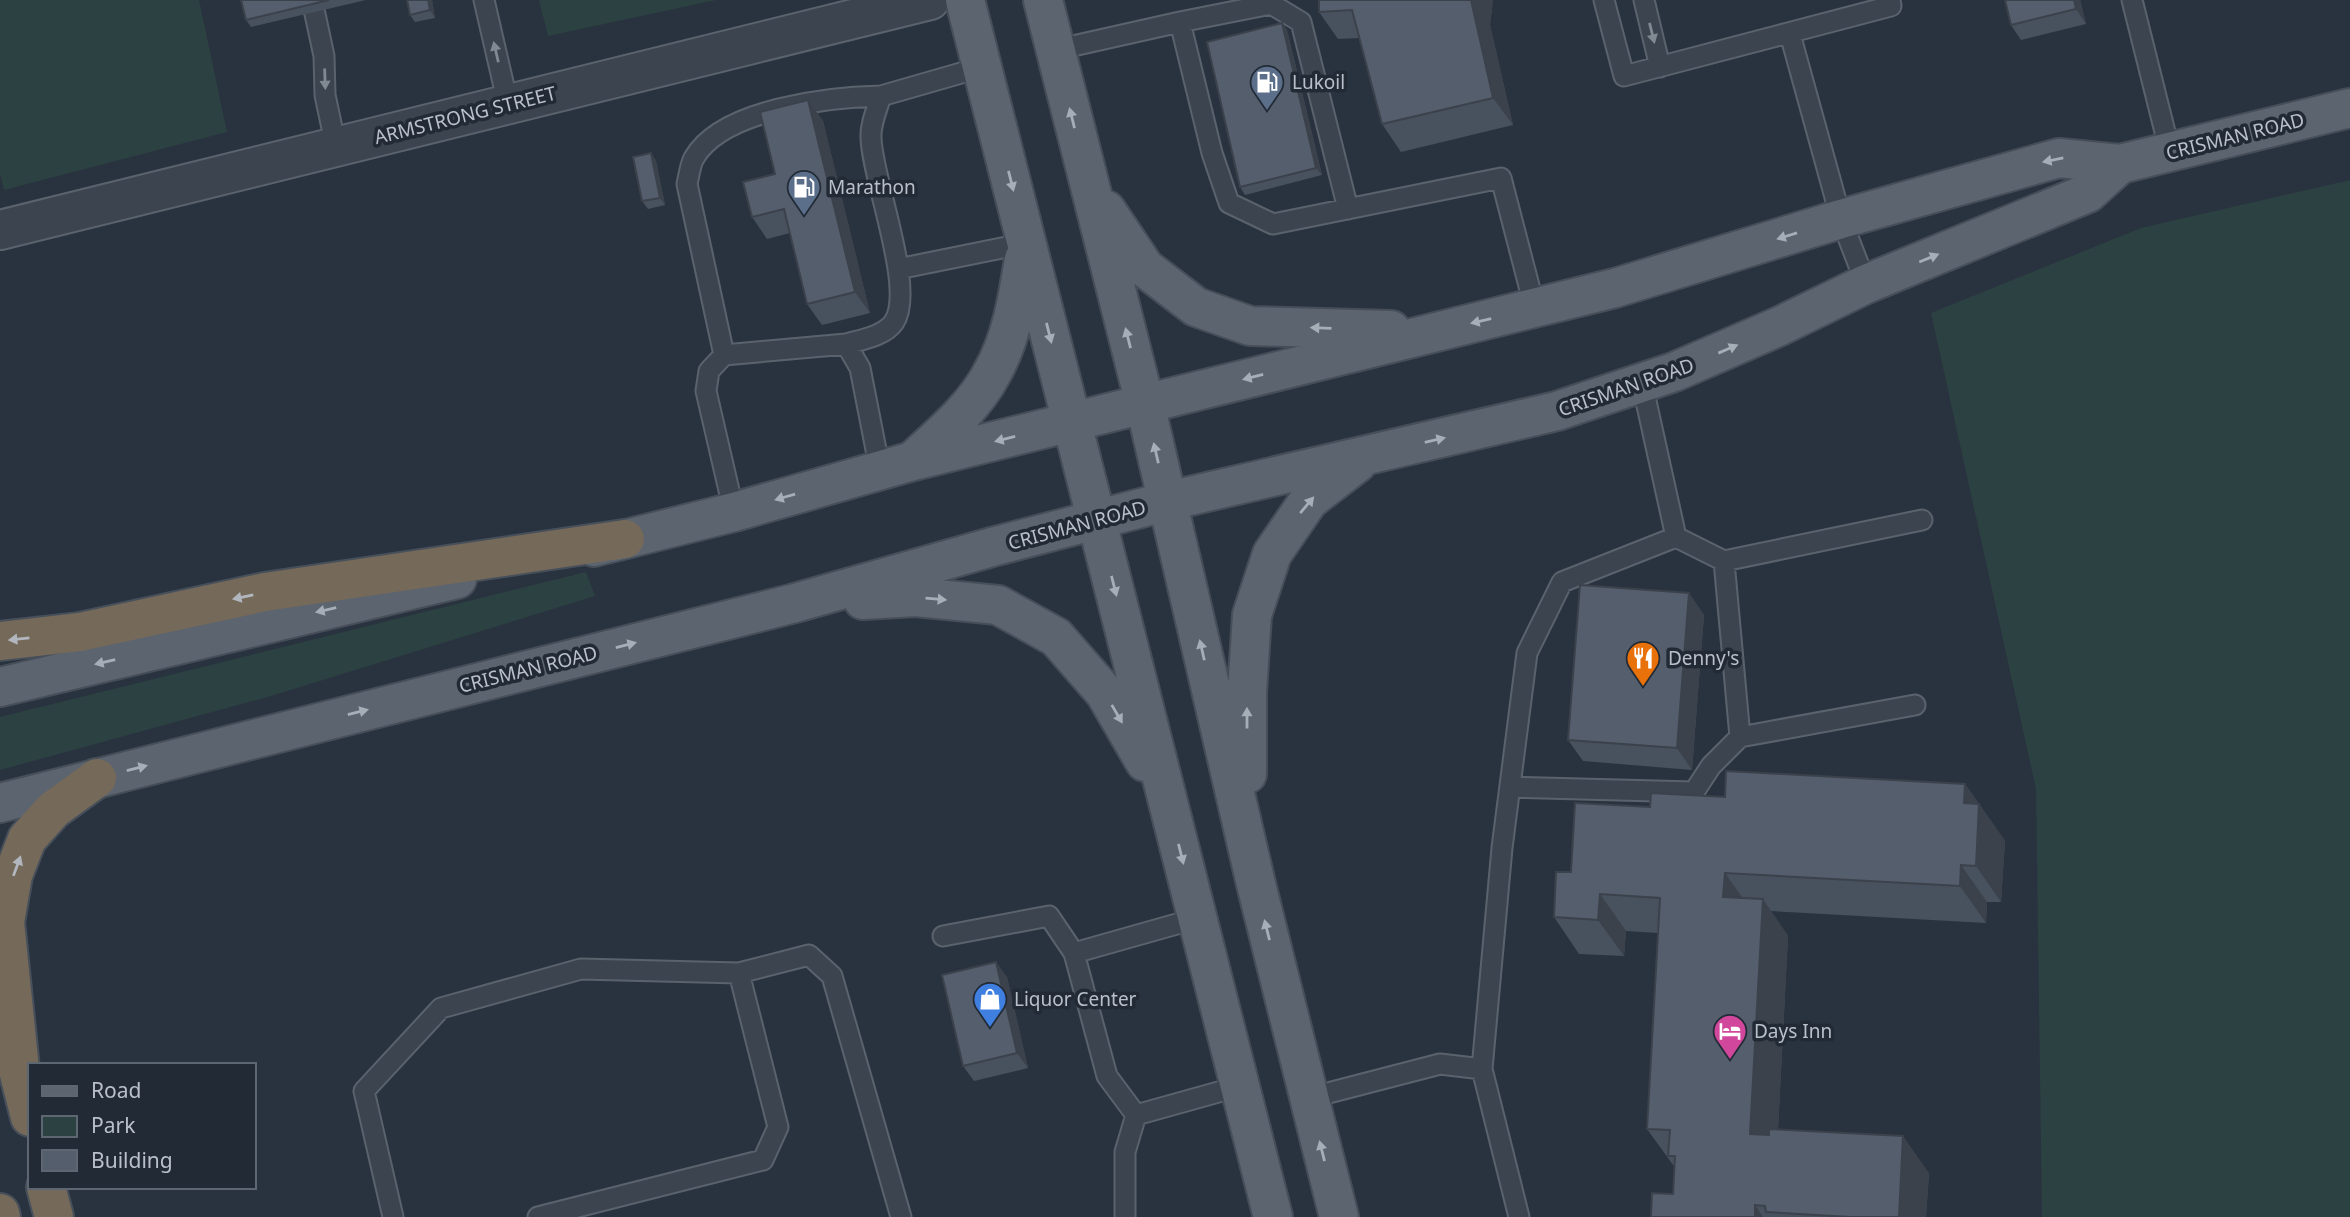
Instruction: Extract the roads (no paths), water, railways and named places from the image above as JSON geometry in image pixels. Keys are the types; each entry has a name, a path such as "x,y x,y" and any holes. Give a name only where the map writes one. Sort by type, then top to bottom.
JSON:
{"highway":[{"path":"0,641 80,632 265,592 625,539"},
{"path":"21,1079 5,922 13,875 27,839 53,810 97,778"},
{"path":"0,1005 28,1109"},
{"path":"47,1189 54,1217"}],"main road":[{"path":"965,0 1273,1217"},
{"path":"1043,0 1145,404 1256,884 1339,1217"},
{"name":"CRISMAN ROAD","path":"0,687 625,539 734,512 897,465 1535,309 2059,158 2120,164 2350,108"},
{"name":"CRISMAN ROAD","path":"0,803 794,603 1168,501 1557,411 1674,372 1780,326 1866,284 2088,193 2120,164"},
{"path":"1090,188 1145,268 1196,307 1250,326 1438,331"},
{"path":"897,465 959,418 992,373 1015,315 1027,243"},
{"path":"1256,884 1247,791 1247,693 1252,615 1272,554 1309,500 1368,455"},
{"path":"794,603 916,597 998,605 1056,637 1105,693 1169,805"}],"street":[{"name":"ARMSTRONG STREET","path":"0,230 508,104 836,12 930,0"}],"lane":[{"path":"312,0 324,56 325,95 336,147"},
{"path":"484,0 508,104"},
{"path":"1604,0 1624,76 1790,34 1853,8 1891,6 1889,0"},
{"path":"1644,0 1660,67"},
{"path":"2132,0 2170,152"},
{"path":"1055,50 1271,4 1301,22 1348,209"},
{"path":"1180,22 1212,153 1229,204 1273,224 1501,178 1535,309"},
{"path":"1790,34 1840,219 1866,284"},
{"path":"724,355 687,184 694,158 713,137 740,120 810,102 846,96 881,96 982,67"},
{"path":"734,512 706,391 709,371 724,355 846,345 877,334 894,323 899,306 898,269 870,136 881,96"},
{"path":"898,269 1027,243"},
{"path":"846,345 860,368 897,465"},
{"path":"1642,383 1676,537"},
{"path":"1519,1217 1482,1069 1502,848 1527,653 1562,582 1676,537 1724,561 1922,520"},
{"path":"1724,561 1740,737"},
{"path":"1510,787 1695,792 1711,766 1740,737 1915,705"},
{"path":"943,936 1049,916 1074,953 1107,1076 1136,1115"},
{"path":"1074,953 1198,918"},
{"path":"393,1217 364,1091 441,1008 581,969 739,973 809,955 832,976 901,1217"},
{"path":"538,1217 763,1160 778,1127 739,973"},
{"path":"1309,1098 1440,1064 1482,1069"},
{"path":"1136,1115 1240,1086"},
{"path":"1125,1217 1125,1152 1136,1115"}],"place":[{"name":"Lukoil","path":"1267,112"},
{"name":"Marathon","path":"804,217"},
{"name":"Denny's","path":"1643,688"},
{"name":"Liquor Center","path":"990,1029"},
{"name":"Days Inn","path":"1730,1061"}]}
